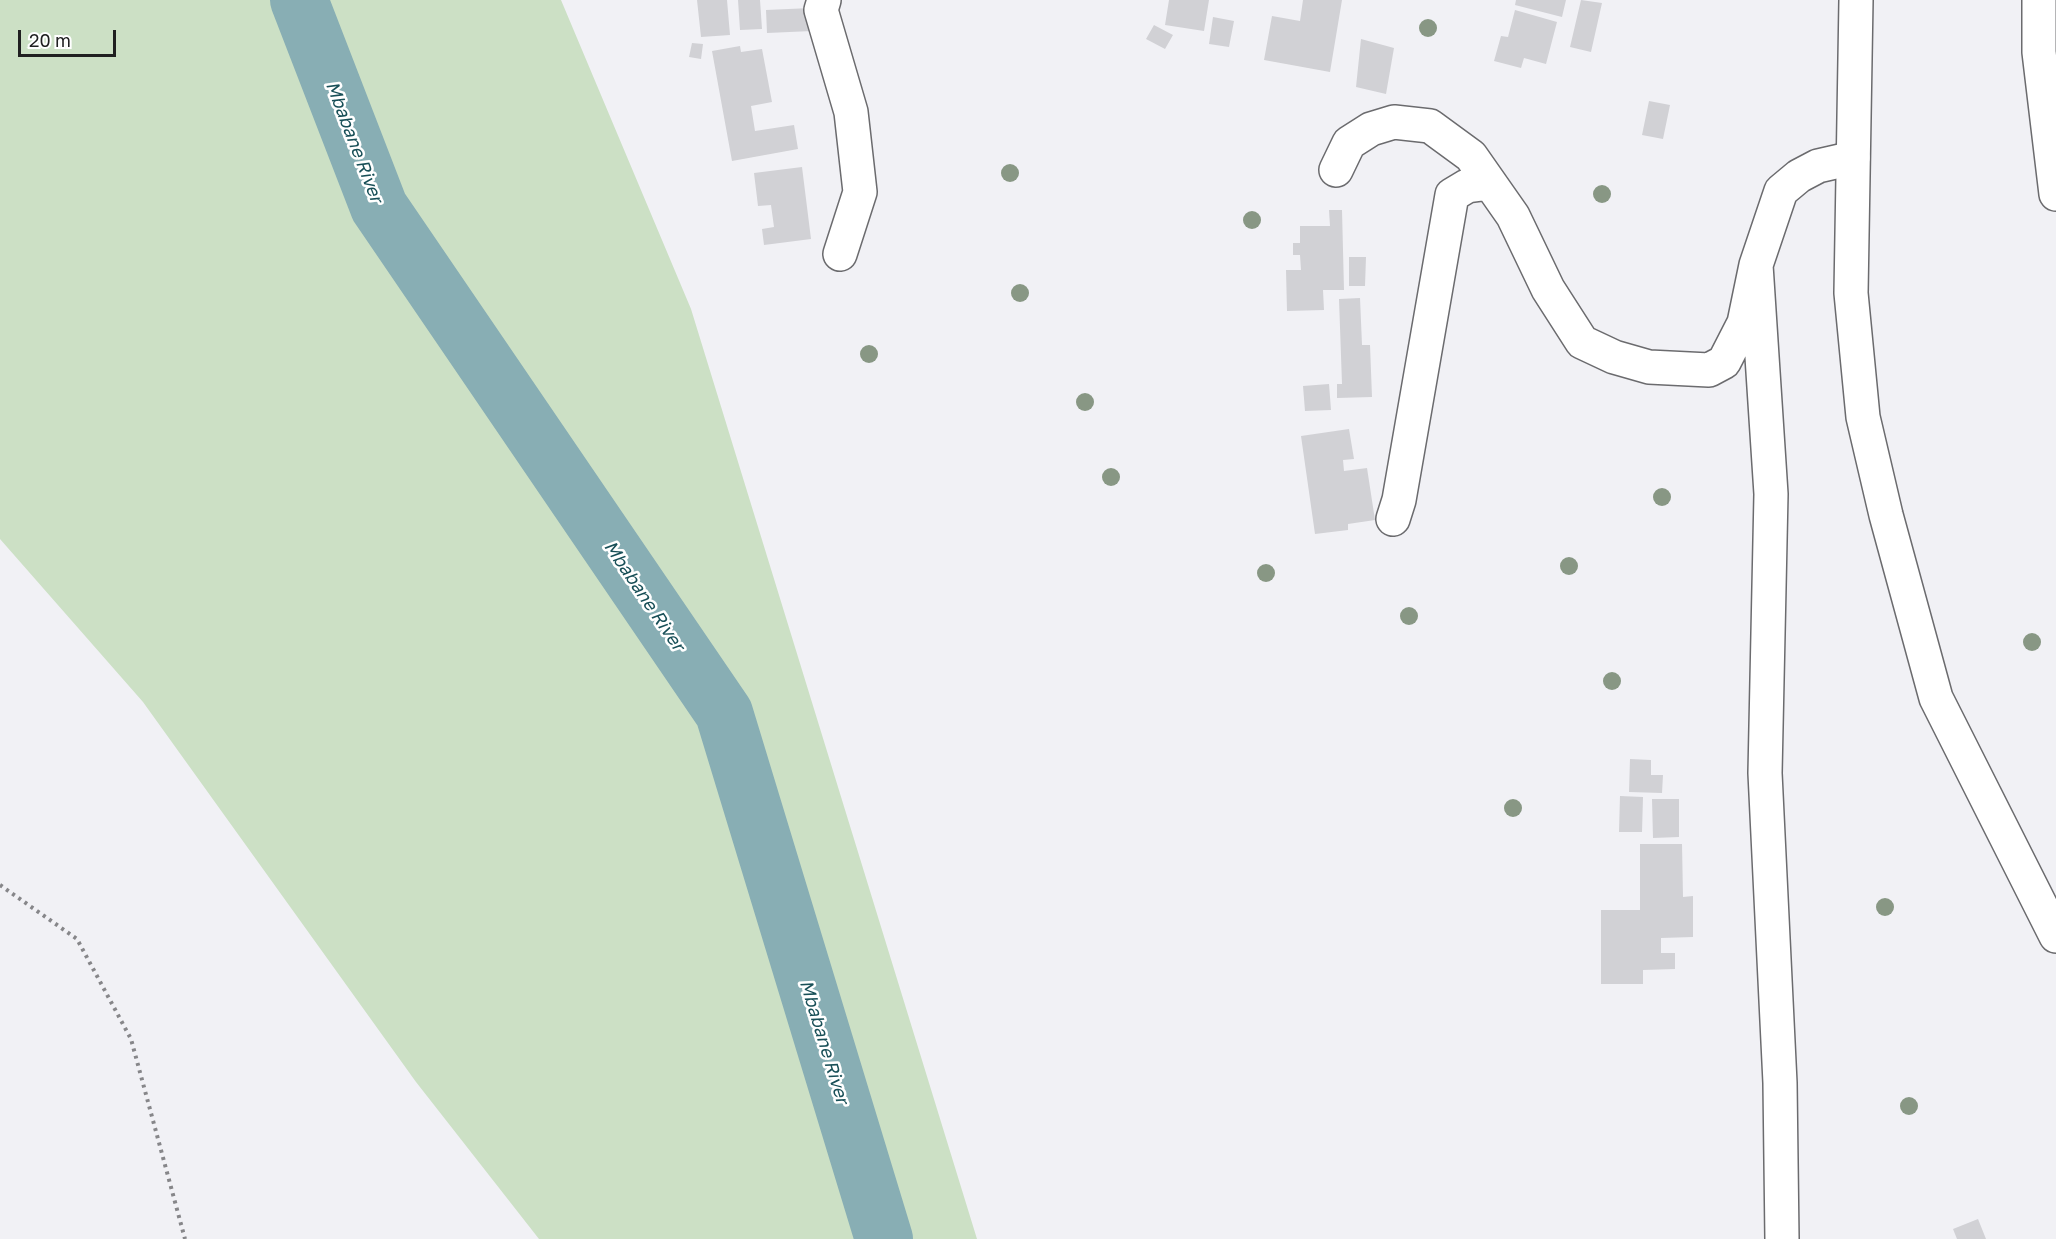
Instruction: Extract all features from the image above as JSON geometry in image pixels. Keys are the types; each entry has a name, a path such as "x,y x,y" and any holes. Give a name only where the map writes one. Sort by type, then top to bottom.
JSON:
{"main road":[{"path":"824,0 822,10 851,112 860,192 840,254"},
{"path":"1856,0 1851,294 1863,417 1886,515 1936,698 2056,936"},
{"path":"2039,0 2039,52 2056,194"},
{"path":"1336,170 1349,143 1371,129 1394,122 1430,126 1471,156 1490,183 1513,216 1548,289 1582,342 1614,357 1649,367 1709,370 1724,362 1744,323 1756,265 1781,192 1799,176 1818,166 1853,158"},
{"path":"1393,519 1399,500 1452,195 1467,186 1490,183"},
{"path":"1756,265 1771,494 1765,773 1780,1083 1782,1239"}],"path":[{"path":"0,885 77,939 131,1040 185,1239"}],"green space":[{"path":"0,0 561,0 691,309 977,1239 539,1239 416,1082 143,702 0,539"}],"building":[{"path":"697,0 727,0 730,35 701,37"},
{"path":"738,0 760,0 762,29 740,30"},
{"path":"1169,0 1209,0 1204,31 1165,25"},
{"path":"1303,0 1342,0 1330,72 1264,60 1272,16 1300,21"},
{"path":"1516,0 1566,0 1562,17 1515,5"},
{"path":"1581,0 1602,3 1591,52 1570,47"},
{"path":"811,8 812,31 767,33 766,10"},
{"path":"1515,10 1557,22 1546,64 1524,58 1521,68 1494,61 1501,36 1508,37"},
{"path":"1213,17 1234,21 1229,47 1209,44"},
{"path":"1154,25 1173,35 1165,49 1146,39"},
{"path":"1361,39 1394,48 1386,94 1356,87"},
{"path":"692,43 703,44 701,59 689,57"},
{"path":"740,46 741,52 762,49 772,102 751,106 755,131 794,125 798,149 732,161 712,51"},
{"path":"1649,101 1670,105 1663,139 1642,135"},
{"path":"802,167 811,239 764,245 762,229 774,227 771,205 758,206 754,173"},
{"path":"1329,210 1342,210 1344,290 1323,290 1324,310 1287,311 1286,270 1301,270 1300,255 1293,255 1293,243 1300,243 1300,226 1330,226"},
{"path":"1349,257 1366,257 1365,286 1349,286"},
{"path":"1360,298 1362,345 1370,345 1372,397 1337,398 1337,384 1342,384 1339,299"},
{"path":"1329,384 1331,410 1305,411 1303,386"},
{"path":"1349,429 1354,459 1343,460 1344,471 1367,468 1375,520 1348,524 1348,530 1315,534 1301,436"},
{"path":"1630,759 1651,760 1651,775 1663,775 1662,793 1629,792"},
{"path":"1620,796 1643,797 1642,832 1619,832"},
{"path":"1652,799 1679,799 1679,837 1653,838"},
{"path":"1640,844 1682,844 1683,897 1693,896 1693,937 1661,938 1661,953 1675,953 1675,969 1643,970 1643,984 1601,984 1601,910 1640,910"},
{"path":"1978,1219 1986,1239 1957,1239 1953,1229"}],"waterway":[{"name":"Mbabane River","path":"299,0 379,207 724,713 884,1239"}]}
